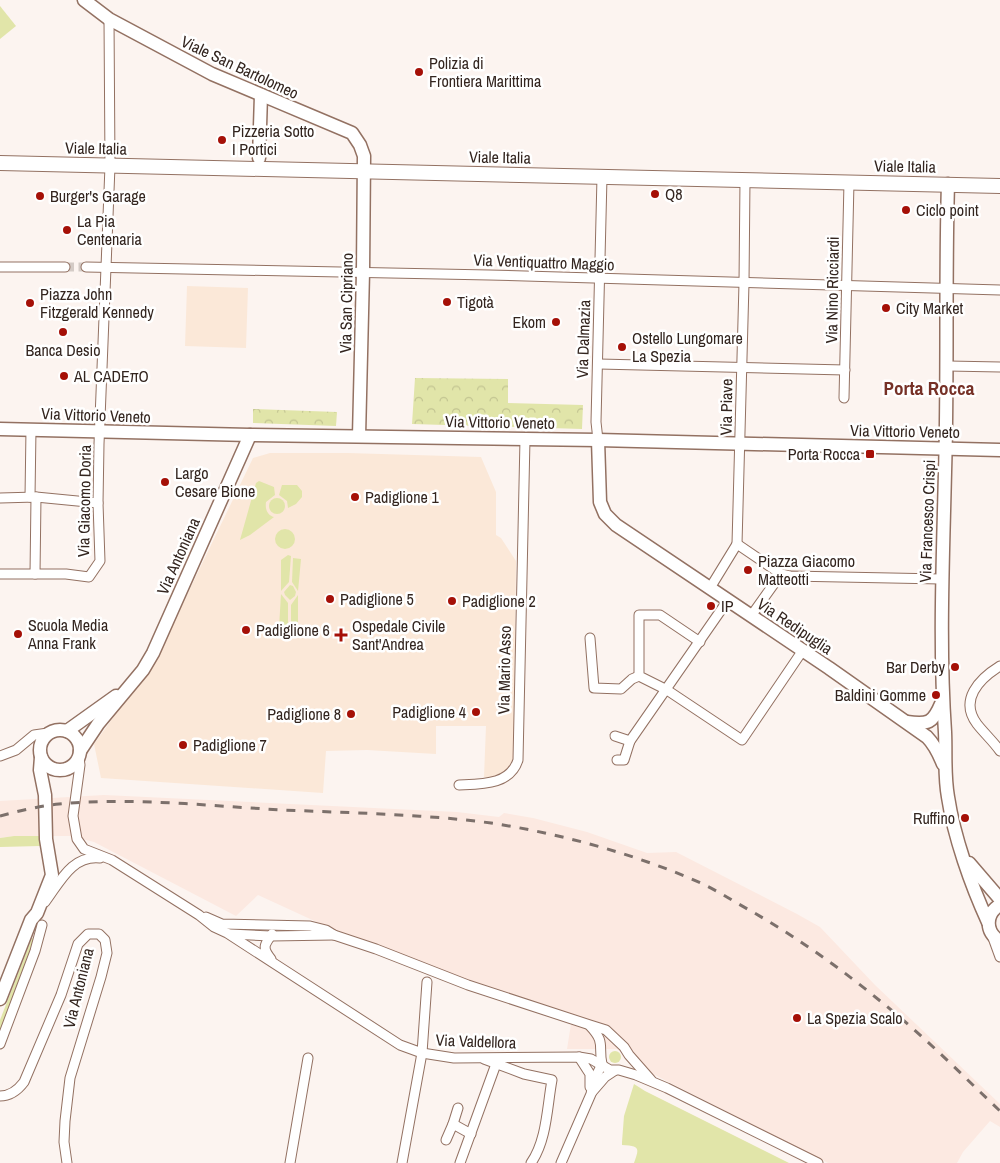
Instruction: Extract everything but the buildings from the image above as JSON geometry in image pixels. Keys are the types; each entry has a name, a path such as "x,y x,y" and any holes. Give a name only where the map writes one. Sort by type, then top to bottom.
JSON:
{"main road":[{"name":"Viale Italia","path":"0,163 1000,186"}],"street":[{"name":"Viale San Bartolomeo","path":"84,0 109,19 212,74 352,133 360,145 364,156 364,172"},
{"name":"Via Giacomo Doria","path":"35,574 76,574 90,577 100,561 98,503 110,166 109,19"},
{"path":"259,158 260,95"},
{"name":"Via San Cipriano","path":"359,436 364,172"},
{"name":"Via Dalmazia","path":"600,502 596,422 599,364 602,177"},
{"name":"Via Piave","path":"737,544 745,180"},
{"name":"Via Nino Ricciardi","path":"844,398 849,182"},
{"name":"Via Francesco Crispi","path":"948,184 948,366 941,579 942,701 946,751 945,772 947,796 955,831 1000,957"},
{"path":"0,267 65,267"},
{"name":"Via Ventiquattro Maggio","path":"86,267 363,272 1000,290"},
{"path":"599,364 845,370"},
{"path":"948,366 1000,367"},
{"name":"Via Vittorio Veneto","path":"0,429 598,440 1000,450"},
{"path":"0,574 35,574 31,429"},
{"name":"Via Antoniana","path":"80,755 98,724 130,686 154,653 250,435"},
{"name":"Via Mario Asso","path":"459,785 501,780 510,774 518,760 524,439"},
{"path":"0,498 33,497 98,503"},
{"name":"Via Redipuglia","path":"600,502 605,514 616,524 803,650 932,742 938,752 945,772"},
{"path":"710,588 737,544 781,574 790,576 941,579"},
{"path":"751,616 781,574"},
{"path":"617,760 624,760 630,741 728,600"},
{"path":"639,676 639,615 660,615 700,642"},
{"path":"590,638 594,688 621,689 632,679 639,676 667,690 742,740 803,650"},
{"path":"1000,666 974,689 969,700 969,711 976,723 1000,751"},
{"name":"Via Antoniana","path":"67,731 130,686"},
{"path":"905,722 920,724 928,722 935,717 942,701"},
{"path":"0,756 16,750 34,735 54,730 67,731 77,738 80,755 69,768 56,770 51,775 46,795 44,872 35,951 0,1044"},
{"path":"46,795 40,770 40,744 48,733"},
{"path":"615,736 630,741"},
{"name":"Via Valdellora","path":"80,755 73,816 77,839 84,849 112,860 199,915 214,928 227,933 393,1041 422,1053 454,1058 579,1057 591,1059 610,1070 636,1075 818,1163"},
{"path":"41,757 44,763 56,770"},
{"path":"45,845 57,877"},
{"path":"0,999 31,920 38,918 57,877 77,862 92,857 112,860"},
{"name":"Via Francesco Crispi","path":"964,857 1000,899"},
{"path":"993,933 992,911 1000,905"},
{"name":"Via Valdellora","path":"199,915 222,924 305,926 326,930 334,935 508,999 606,1030 624,1047 655,1084"},
{"name":"Via Valdellora","path":"276,964 265,951 264,946 274,932 299,930 305,926"},
{"name":"Via Valdellora","path":"227,933 271,936 334,935"},
{"name":"Via Antoniana","path":"0,1096 13,1093 24,1082 61,995 78,944 88,934 99,934 105,940 107,952 70,1078 64,1142 67,1163"},
{"path":"402,1163 422,1053 427,982"},
{"path":"586,1023 597,1034 603,1050"},
{"path":"561,1163 602,1064 601,1055 603,1050 610,1044 620,1044"},
{"path":"590,1094 605,1076 617,1071 626,1064 629,1055"},
{"path":"579,1057 590,1074 590,1094"},
{"path":"290,1163 308,1058"},
{"path":"482,1058 524,1074 552,1080 538,1153 531,1163"},
{"path":"460,1163 496,1064"},
{"path":"446,1140 458,1108"},
{"path":"453,1124 471,1134"}],"shaded area":[{"path":"187,286 248,288 246,348 185,346"},
{"name":"Ospedale Civile Sant'Andrea","path":"270,453 481,457 496,492 496,535 501,538 516,561 514,757 508,769 499,780 484,777 486,726 436,726 436,754 367,750 326,751 323,793 101,778 94,744 157,657 253,458"},
{"path":"104,795 457,812 499,817 504,813 533,818 587,832 647,853 676,852 820,927 875,985 1000,1104 1000,1127 990,1121 963,1152 957,1163 828,1163 641,1068 617,1049 567,1049 571,1024 419,969 258,895 236,916 94,842 70,836 14,836 0,838 0,801"}],"green space":[{"path":"0,6 16,26 0,39"},
{"path":"415,378 508,379 508,403 583,405 582,429 412,424"},
{"path":"253,409 337,412 336,426 253,423"},
{"path":"259,481 274,487 275,495 266,502 266,509 274,517 240,540 256,483"},
{"path":"282,485 297,485 302,491 302,497 296,504 288,508 287,501 279,495"},
{"path":"277,498 283,500 285,506 283,512 277,514 271,512 269,506 271,500"},
{"path":"285,529 292,532 295,539 292,546 285,549 278,546 275,539 278,532"},
{"path":"288,555 291,556 289,582 281,591 281,560"},
{"path":"293,558 301,559 298,591 292,582"},
{"path":"290,585 293,586 296,592 295,596 290,600 284,592"},
{"path":"281,594 288,603 288,631 279,628"},
{"path":"298,595 298,631 291,630 291,605"},
{"path":"40,836 40,846 0,847 0,838"},
{"path":"32,938 34,939 0,1031 0,1020"},
{"path":"617,1051 620,1052 620,1062 613,1063 610,1062 609,1055 610,1052"},
{"path":"634,1084 789,1163 634,1163 637,1148 622,1145 622,1142 624,1116"}],"tunnel":[{"path":"65,267 86,267"}],"railway":[{"path":"0,816 59,804 115,801 171,803 465,820 544,833 598,846 650,863 701,883 791,936 845,973 911,1026 1000,1111"}],"place":[{"name":"Polizia di Frontiera Marittima","path":"419,72"},
{"name":"Pizzeria Sotto I Portici","path":"222,140"},
{"name":"Q8","path":"655,194"},
{"name":"Burger's Garage","path":"40,196"},
{"name":"Ciclo point","path":"906,210"},
{"name":"La Pia Centenaria","path":"67,230"},
{"name":"Tigotà","path":"447,302"},
{"name":"Piazza John Fitzgerald Kennedy","path":"30,303"},
{"name":"City Market","path":"886,308"},
{"name":"Ekom","path":"556,322"},
{"name":"Banca Desio","path":"63,332"},
{"name":"Ostello Lungomare La Spezia","path":"622,347"},
{"name":"AL CADEπO","path":"64,376"},
{"name":"Porta Rocca","path":"870,454"},
{"name":"Largo Cesare Bione","path":"165,482"},
{"name":"Padiglione 1","path":"355,497"},
{"name":"Piazza Giacomo Matteotti","path":"748,570"},
{"name":"Padiglione 5","path":"330,599"},
{"name":"Padiglione 2","path":"452,601"},
{"name":"IP","path":"711,606"},
{"name":"Padiglione 6","path":"246,630"},
{"name":"Scuola Media Anna Frank","path":"18,634"},
{"name":"Ospedale Civile Sant'Andrea","path":"341,635"},
{"name":"Bar Derby","path":"955,667"},
{"name":"Baldini Gomme","path":"936,695"},
{"name":"Padiglione 4","path":"476,712"},
{"name":"Padiglione 8","path":"351,714"},
{"name":"Padiglione 7","path":"183,745"},
{"name":"Ruffino","path":"965,818"},
{"name":"La Spezia Scalo","path":"797,1018"}],"district":[{"name":"Porta Rocca","path":"929,388"}]}
